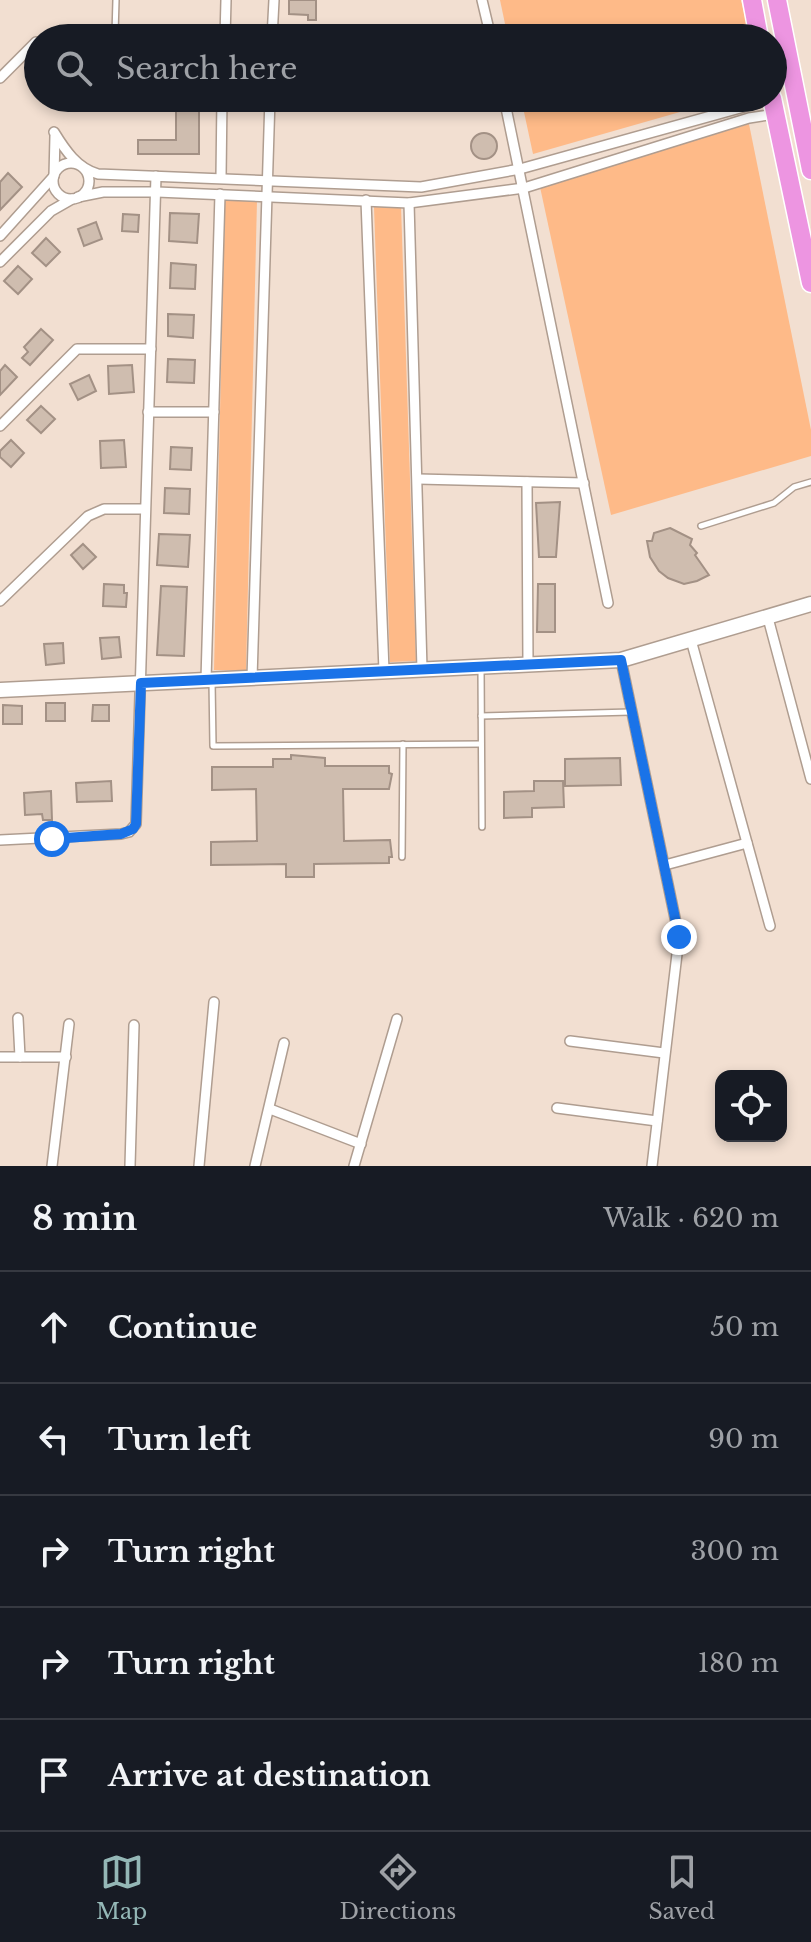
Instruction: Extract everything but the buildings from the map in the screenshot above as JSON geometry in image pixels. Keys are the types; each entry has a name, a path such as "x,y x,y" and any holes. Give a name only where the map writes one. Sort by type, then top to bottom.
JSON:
{"highway":[{"path":"752,0 756,24"},
{"path":"777,0 783,24"},
{"path":"787,41 806,119 811,170"},
{"path":"774,112 811,283"},
{"path":"781,112 806,119"}],"street":[{"path":"225,24 226,0"},
{"path":"273,24 274,0"},
{"path":"482,0 488,24"},
{"path":"0,78 24,54"},
{"path":"221,177 222,112"},
{"path":"252,678 269,112"},
{"path":"507,112 608,603"},
{"path":"0,236 59,168 68,163 104,174 421,187 520,169 765,112"},
{"path":"0,262 57,205 103,192 267,195 409,203 524,188 768,112"},
{"path":"54,132 71,157 82,167 89,181 86,191 76,198 63,197 56,191 54,132"},
{"path":"0,840 121,834 133,829 136,824 156,176"},
{"path":"209,680 220,194"},
{"path":"366,200 384,671"},
{"path":"409,203 422,669"},
{"path":"0,426 77,349 151,349"},
{"path":"148,412 214,412"},
{"path":"418,479 584,483"},
{"path":"527,482 528,664"},
{"path":"0,601 88,516 104,509 144,509"},
{"path":"0,690 621,660 811,604"},
{"path":"768,618 811,779"},
{"path":"691,640 770,926"},
{"path":"621,660 679,937 652,1166"},
{"path":"665,865 747,843"},
{"path":"199,1166 214,1002"},
{"path":"18,1018 20,1057"},
{"path":"354,1166 397,1019"},
{"path":"52,1166 69,1024"},
{"path":"130,1166 134,1025"},
{"path":"570,1041 664,1053"},
{"path":"255,1166 284,1043"},
{"path":"0,1057 66,1057"},
{"path":"557,1108 657,1121"},
{"path":"270,1109 361,1144"}],"lane":[{"path":"115,24 116,0"},
{"path":"701,526 774,503 794,487 811,482"},
{"path":"481,667 482,827"},
{"path":"209,680 213,746 481,744"},
{"path":"481,716 632,712"},
{"path":"402,857 403,744"}],"shaded area":[{"path":"500,0 741,0 747,24 505,24"},
{"path":"524,112 680,112 533,154"},
{"path":"749,124 811,430 811,456 611,515 540,187"},
{"path":"225,199 257,200 246,671 214,670"},
{"path":"401,206 416,661 390,662 374,207"}],"route":[{"path":"52,839 121,834 129,832 136,824 141,683 621,660 679,937"}]}
